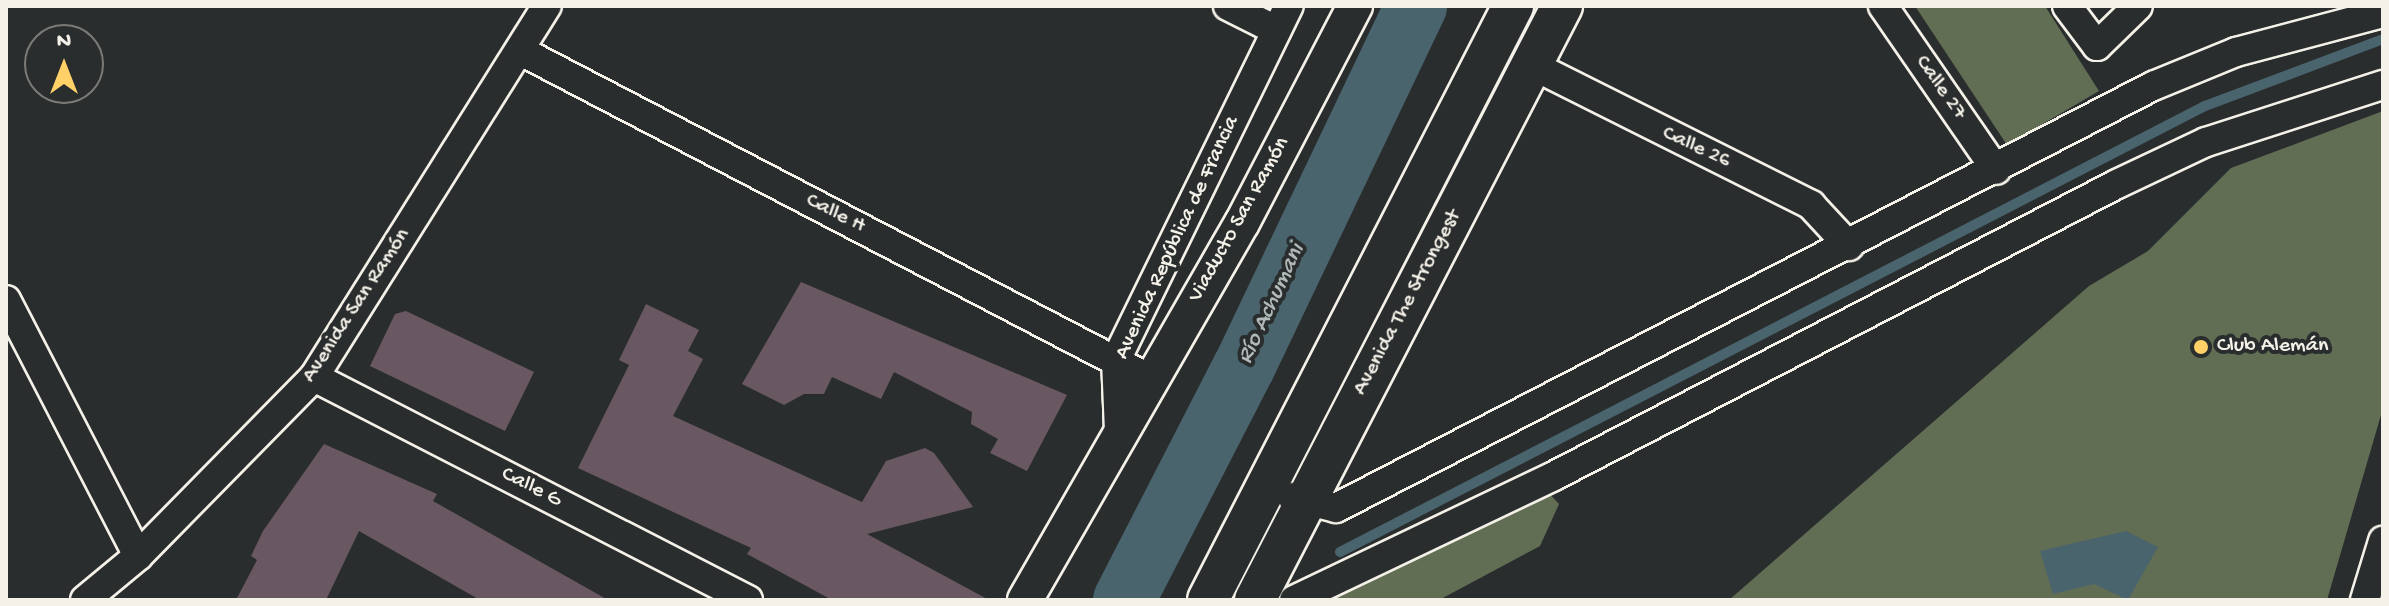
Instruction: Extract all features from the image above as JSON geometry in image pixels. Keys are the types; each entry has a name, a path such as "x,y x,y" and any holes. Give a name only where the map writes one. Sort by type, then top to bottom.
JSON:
{"main road":[{"name":"Avenida The Strongest","path":"1208,600 1513,6"},
{"name":"Avenida The Strongest","path":"1255,600 1562,6"},
{"path":"1493,44 1532,65"}],"street":[{"name":"Avenida San Ramón","path":"85,600 138,556 314,377 547,6"},
{"path":"1228,6 1282,18"},
{"name":"Viaducto San Ramón","path":"1119,431 1242,223 1355,6"},
{"name":"Calle 27","path":"1883,6 1996,170"},
{"path":"2067,6 2097,46 2138,6"},
{"path":"1267,484 1303,503 1336,508 1849,246 2153,86 2222,57 2383,13"},
{"name":"Avenida República de Francia","path":"1119,431 1116,360 1282,18"},
{"name":"Calle H","path":"521,51 1148,378"},
{"name":"Calle 26","path":"1532,65 1811,205 1849,246"},
{"path":"1294,600 1552,477 2117,184 2206,142 2383,85"},
{"path":"6,300 138,556"},
{"name":"Calle G","path":"314,377 748,600"},
{"path":"1025,600 1119,431"},
{"path":"2365,600 2383,541"}],"green space":[{"path":"1915,6 2045,6 2099,91 2007,145"},
{"name":"Club Alemán","path":"2383,111 2383,408 2327,600 1729,600 2089,286 2148,251 2231,168"},
{"path":"1547,491 1559,504 1540,546 1439,600 1330,600 1335,579"}],"water":[{"path":"2126,531 2158,547 2128,600 2094,584 2053,594 2040,551"}],"building":[{"path":"801,282 1067,395 1027,471 990,453 998,439 971,424 972,412 894,372 881,399 832,377 824,394 804,394 784,405 742,384"},
{"path":"646,304 699,330 688,351 703,359 673,416 862,502 886,461 925,448 934,453 973,507 867,534 989,600 832,600 747,554 751,548 578,468 629,365 619,360"},
{"path":"406,311 534,372 505,431 370,366 395,314"},
{"path":"324,444 437,494 433,501 608,600 480,600 359,531 326,600 236,600 257,560 251,556 263,531"}],"waterway":[{"name":"Río Achumani","path":"1124,600 1244,367 1416,6"},
{"path":"1340,552 2205,106 2383,39"}],"place":[{"name":"Club Alemán","path":"2201,347"}]}
